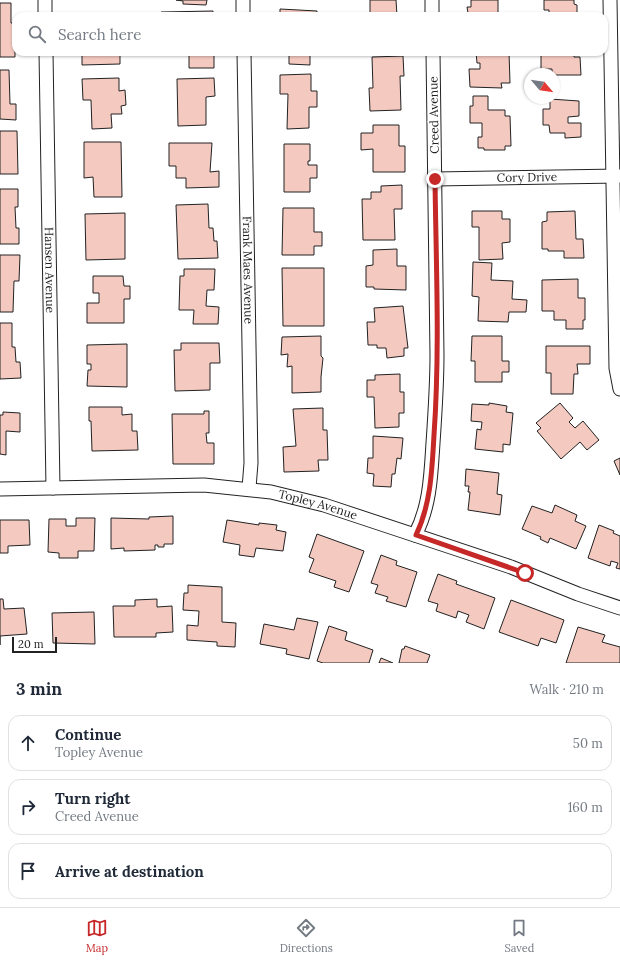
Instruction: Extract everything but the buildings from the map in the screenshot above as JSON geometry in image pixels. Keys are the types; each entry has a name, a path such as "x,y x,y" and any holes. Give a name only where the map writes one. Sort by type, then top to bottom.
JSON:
{"street":[{"path":"45,0 45,12"},
{"path":"243,0 243,12"},
{"path":"432,0 432,12"},
{"path":"610,0 616,176 616,368 620,389"},
{"name":"Hansen Avenue","path":"46,56 53,488"},
{"name":"Frank Maes Avenue","path":"244,56 251,463 248,488"},
{"name":"Creed Avenue","path":"416,535 423,517 428,497 436,408 437,355 433,56"},
{"name":"Cory Drive","path":"435,179 616,176"},
{"name":"Topley Avenue","path":"0,489 191,485 248,488 311,501 511,567 572,592 620,608"}],"route":[{"path":"435,179 437,355 436,401 431,477 426,507 416,535 525,573"}]}
